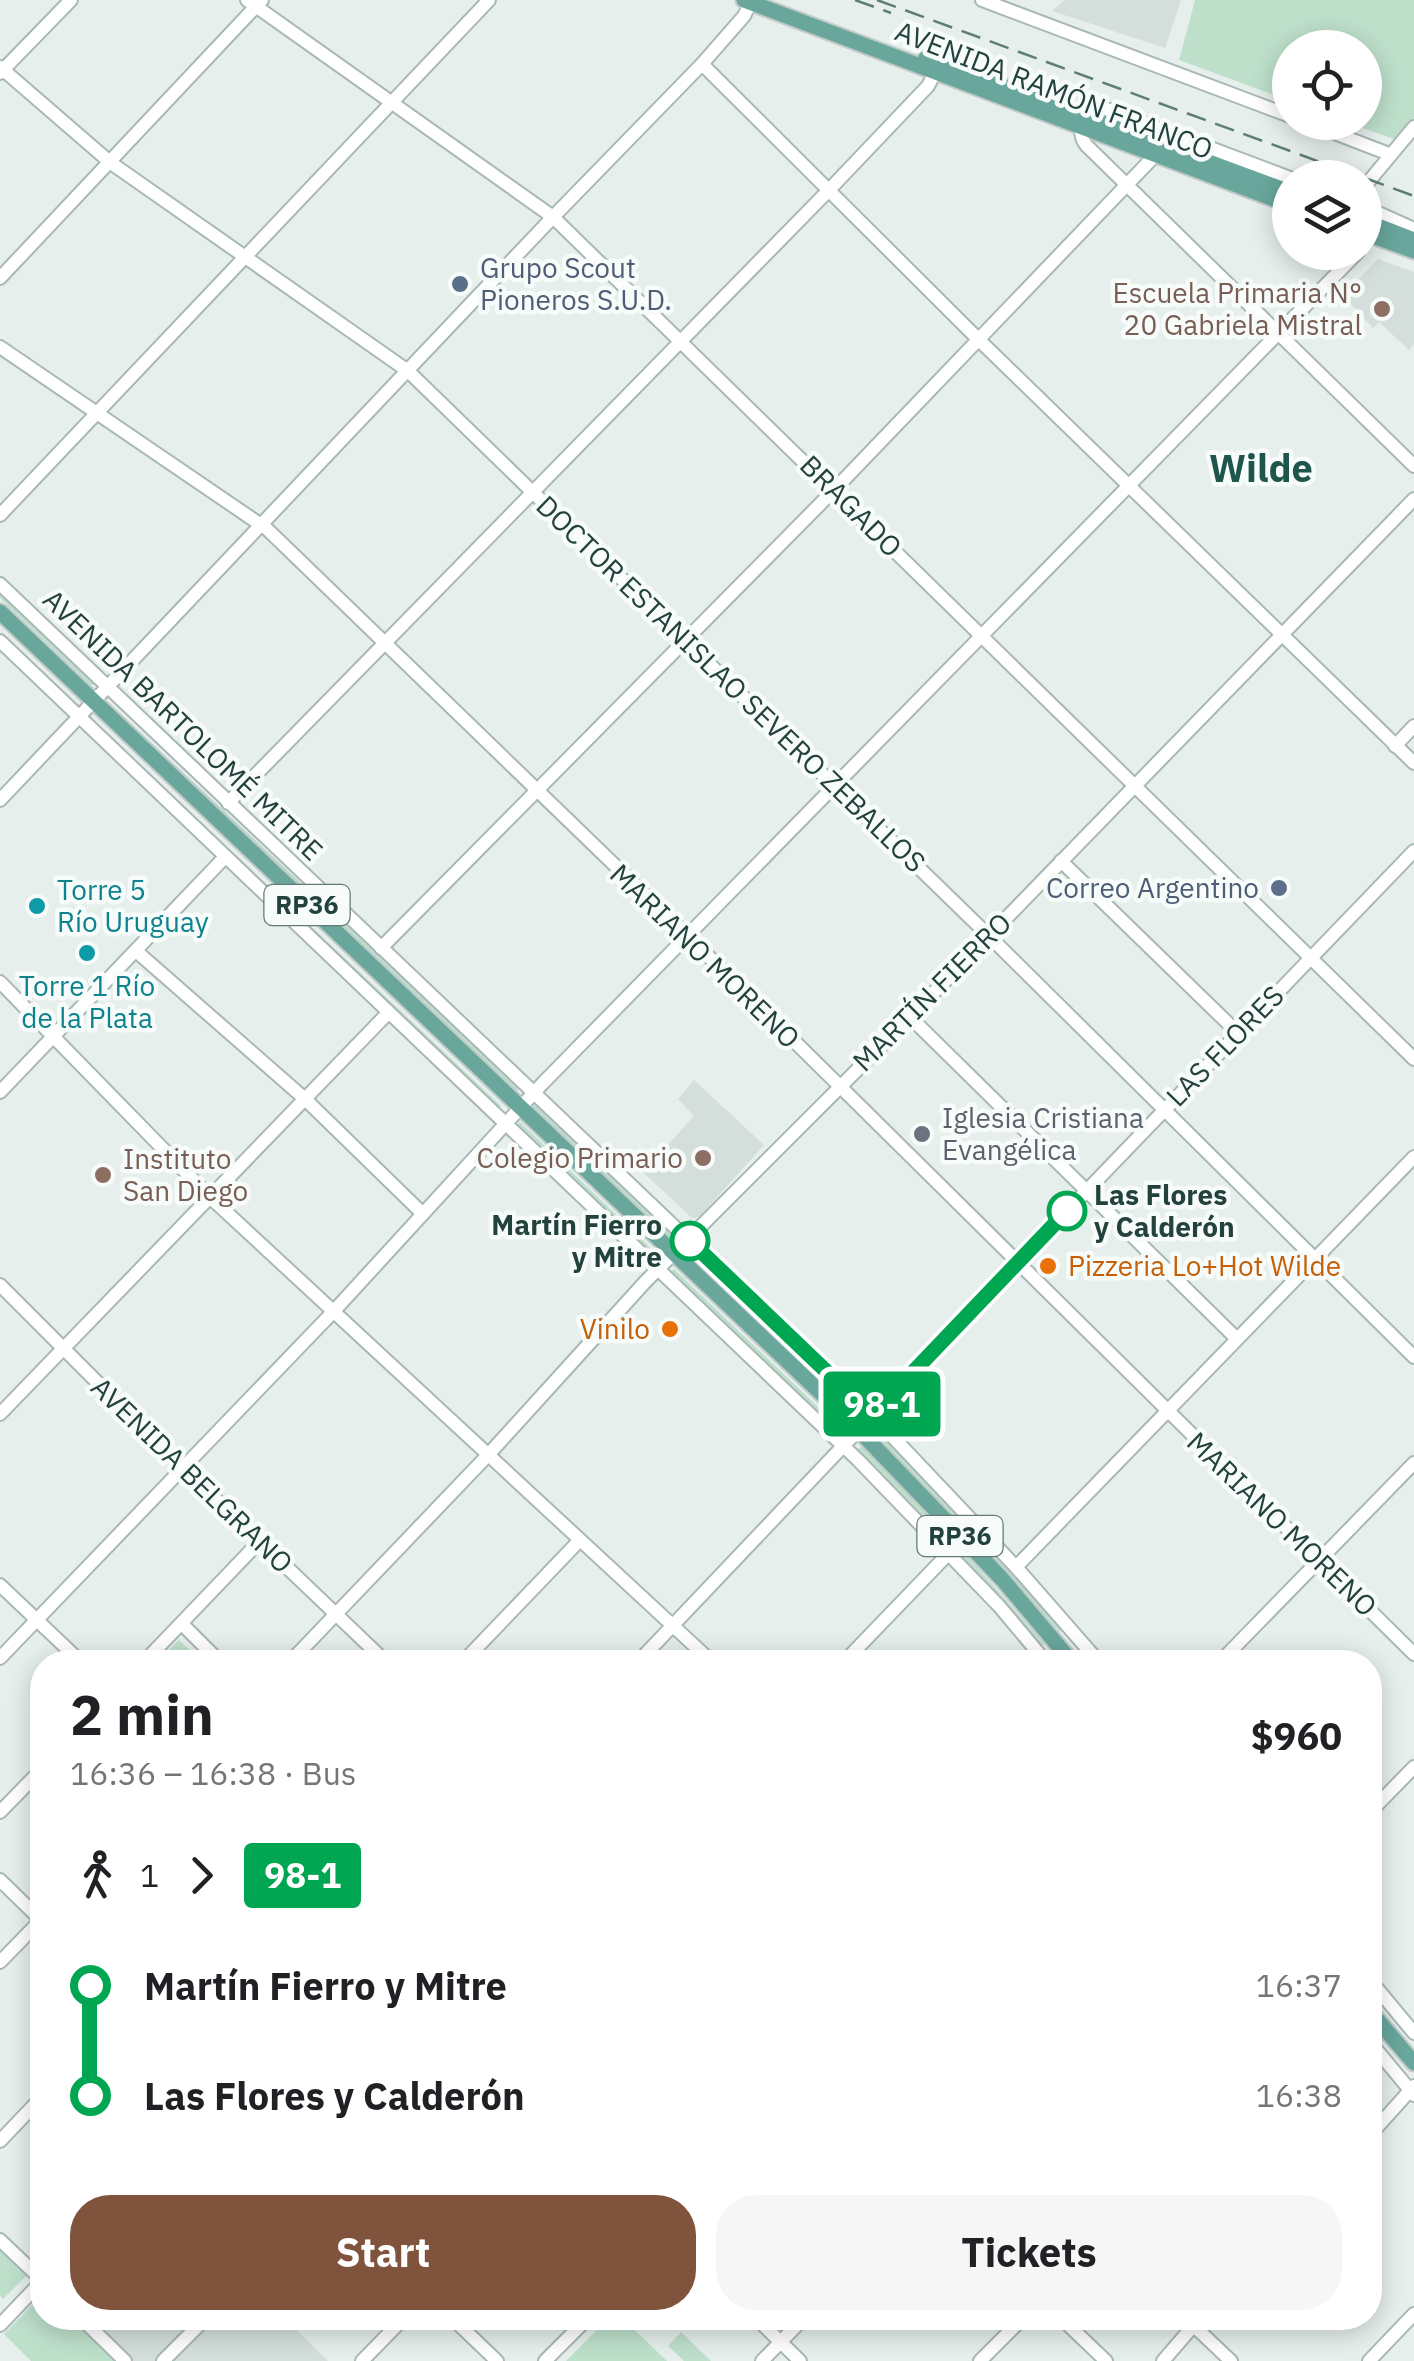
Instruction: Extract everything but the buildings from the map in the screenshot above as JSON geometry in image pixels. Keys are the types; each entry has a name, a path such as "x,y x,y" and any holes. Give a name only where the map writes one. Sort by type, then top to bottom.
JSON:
{"main road":[{"name":"AVENIDA RAMÓN FRANCO","path":"772,0 938,68"},
{"name":"AVENIDA RAMÓN FRANCO","path":"749,1 1084,121 1272,197"},
{"name":"AVENIDA RAMÓN FRANCO","path":"1161,150 1272,186"},
{"path":"1382,236 1414,240"},
{"path":"1382,239 1414,251"},
{"name":"AVENIDA BARTOLOMÉ MITRE","path":"0,612 858,1430 1002,1579 1062,1650"},
{"path":"1382,2025 1414,2063"}],"street":[{"path":"1,70 71,0"},
{"path":"0,515 489,0"},
{"path":"982,0 1013,5 1272,109"},
{"path":"0,800 702,64 744,16 749,1"},
{"path":"0,278 111,163 255,2"},
{"name":"BRAGADO","path":"255,2 553,217 1414,1059"},
{"path":"702,64 1414,763"},
{"path":"228,803 828,191 928,86 938,68"},
{"name":"DOCTOR ESTANISLAO SEVERO ZEBALLOS","path":"1,70 111,163 408,371 989,936 1414,1357"},
{"path":"1272,171 1104,108 1093,108 1084,121 1082,139 1086,145 1414,466"},
{"path":"1382,163 1414,127"},
{"path":"381,948 834,489 1161,150 1187,140"},
{"path":"1353,140 1389,154"},
{"path":"1382,215 1414,230"},
{"path":"0,1658 333,1312 534,1092 1341,270"},
{"name":"MARIANO MORENO","path":"0,347 261,524 688,937 1414,1654"},
{"name":"MARTÍN FIERRO","path":"302,1650 488,1456 658,1270 1414,499"},
{"name":"AVENIDA BARTOLOMÉ MITRE","path":"0,584 872,1415 1016,1566 1089,1650"},
{"path":"0,641 842,1445 949,1553 1033,1650"},
{"path":"1396,746 1414,726"},
{"name":"LAS FLORES","path":"650,1650 842,1445 1414,852"},
{"path":"0,1092 225,858"},
{"path":"1061,860 1238,1033"},
{"path":"136,951 305,1099 423,1214"},
{"path":"0,982 211,1198 699,1650"},
{"path":"0,1414 388,1012"},
{"path":"910,1017 1237,1339"},
{"path":"1016,1566 1414,1157"},
{"name":"AVENIDA BELGRANO","path":"0,1285 373,1650"},
{"path":"1232,1650 1414,1464"},
{"path":"156,1650 260,1541"},
{"path":"475,1650 579,1541"},
{"path":"856,1650 949,1553"},
{"path":"0,1586 68,1650"},
{"path":"182,1624 208,1650"},
{"path":"1054,1650 1074,1633"},
{"path":"1382,1800 1414,1767"},
{"path":"0,1812 30,1781"},
{"path":"0,1880 30,1909"},
{"path":"0,1962 30,1932"},
{"path":"1382,1994 1414,2032"},
{"path":"1382,2056 1413,2091 1382,2123"},
{"path":"0,2141 30,2110"},
{"path":"0,2240 30,2269"},
{"path":"0,2325 30,2293"},
{"path":"1369,2361 1414,2314"},
{"path":"93,2330 125,2361"},
{"path":"163,2361 194,2330"},
{"path":"362,2361 392,2330"},
{"path":"465,2330 497,2361"},
{"path":"546,2361 576,2330"},
{"path":"768,2330 800,2361"},
{"path":"762,2361 792,2330"},
{"path":"980,2361 1011,2330"},
{"path":"1074,2330 1106,2361"},
{"path":"1163,2361 1190,2330"},
{"path":"1204,2330 1231,2361"}],"shaded area":[{"path":"1064,0 1181,0 1165,48 1052,11"},
{"name":"Escuela Primaria N° 20 Gabriela Mistral","path":"1382,260 1414,272 1414,344 1409,350 1379,322 1373,328 1343,296 1368,270 1382,270"},
{"name":"Colegio Primario","path":"694,1080 764,1145 699,1217 692,1218 643,1172 694,1116 678,1099"},
{"path":"102,2330 296,2330 328,2361 133,2361"}],"green space":[{"path":"1195,0 1414,0 1414,129 1402,142 1382,135 1382,30 1272,30 1272,94 1179,60"},
{"path":"0,592 95,682 95,685 0,598"},
{"path":"113,707 520,1087 517,1091 111,710"},
{"path":"96,723 501,1106 93,727"},
{"path":"536,1103 679,1239 674,1242 533,1107"},
{"path":"520,1122 660,1257 658,1260 516,1126"},
{"path":"691,1251 859,1407 857,1410 687,1253"},
{"path":"674,1269 839,1427 836,1430 671,1272"},
{"path":"878,1428 1063,1628 1060,1632 873,1432"},
{"path":"862,1446 1045,1644 1041,1646 857,1450"},
{"path":"179,1640 190,1650 169,1650"},
{"path":"0,2249 27,2275 3,2299 0,2296"},
{"path":"30,2307 30,2330 83,2330 115,2361 31,2361 4,2334"},
{"path":"597,2330 635,2330 667,2361 566,2361"},
{"path":"681,2332 711,2361 684,2361 668,2346"}],"railway":[{"path":"855,0 891,13"},
{"path":"877,0 1315,160"},
{"path":"1382,184 1414,196"}],"bus line":[{"name":"98-1","path":"690,1241 872,1415 1067,1211"}],"place":[{"name":"Grupo Scout Pioneros S.U.D.","path":"460,284"},
{"name":"Escuela Primaria N° 20 Gabriela Mistral","path":"1382,309"},
{"name":"Correo Argentino","path":"1279,888"},
{"name":"Torre 5 Río Uruguay","path":"37,906"},
{"name":"Torre 1 Río de la Plata","path":"87,953"},
{"name":"Iglesia Cristiana Evangélica","path":"922,1134"},
{"name":"Colegio Primario","path":"703,1158"},
{"name":"Instituto San Diego","path":"103,1175"},
{"name":"Las Flores y Calderón","path":"1067,1211"},
{"name":"Martín Fierro y Mitre","path":"690,1241"},
{"name":"Pizzeria Lo+Hot Wilde","path":"1048,1266"},
{"name":"Vinilo","path":"670,1329"}],"district":[{"name":"Wilde","path":"1261,469"}]}
